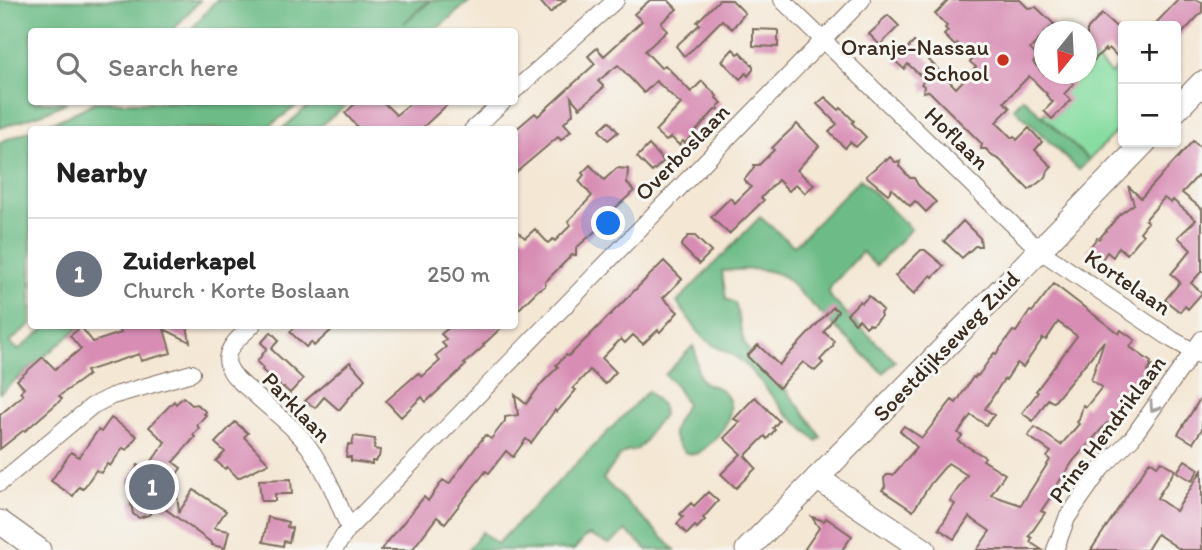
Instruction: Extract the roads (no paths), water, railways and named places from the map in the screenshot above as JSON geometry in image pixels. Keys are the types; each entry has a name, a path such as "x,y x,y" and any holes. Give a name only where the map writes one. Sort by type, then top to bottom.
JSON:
{"main road":[{"path":"1181,105 1202,83"},
{"name":"Soestdijkseweg Zuid","path":"747,550 1140,147"},
{"path":"817,478 925,550"},
{"path":"0,522 39,550"}],"street":[{"path":"518,87 616,0"},
{"name":"Hoflaan","path":"782,0 1039,250"},
{"name":"Overboslaan","path":"334,550 349,528 862,0"},
{"path":"476,126 500,105"},
{"name":"Kortelaan","path":"1039,250 1173,340 1199,349"},
{"name":"Parklaan","path":"248,329 229,351 227,363 235,377 311,450 332,488 349,528"},
{"name":"Prins Hendriklaan","path":"1055,550 1067,518 1101,469 1132,438 1199,349"},
{"path":"0,483 92,406 112,396 192,373"}],"place":[{"name":"Oranje-Nassau School","path":"1003,60"},
{"name":"Zuiderkapel","path":"152,487"}]}
